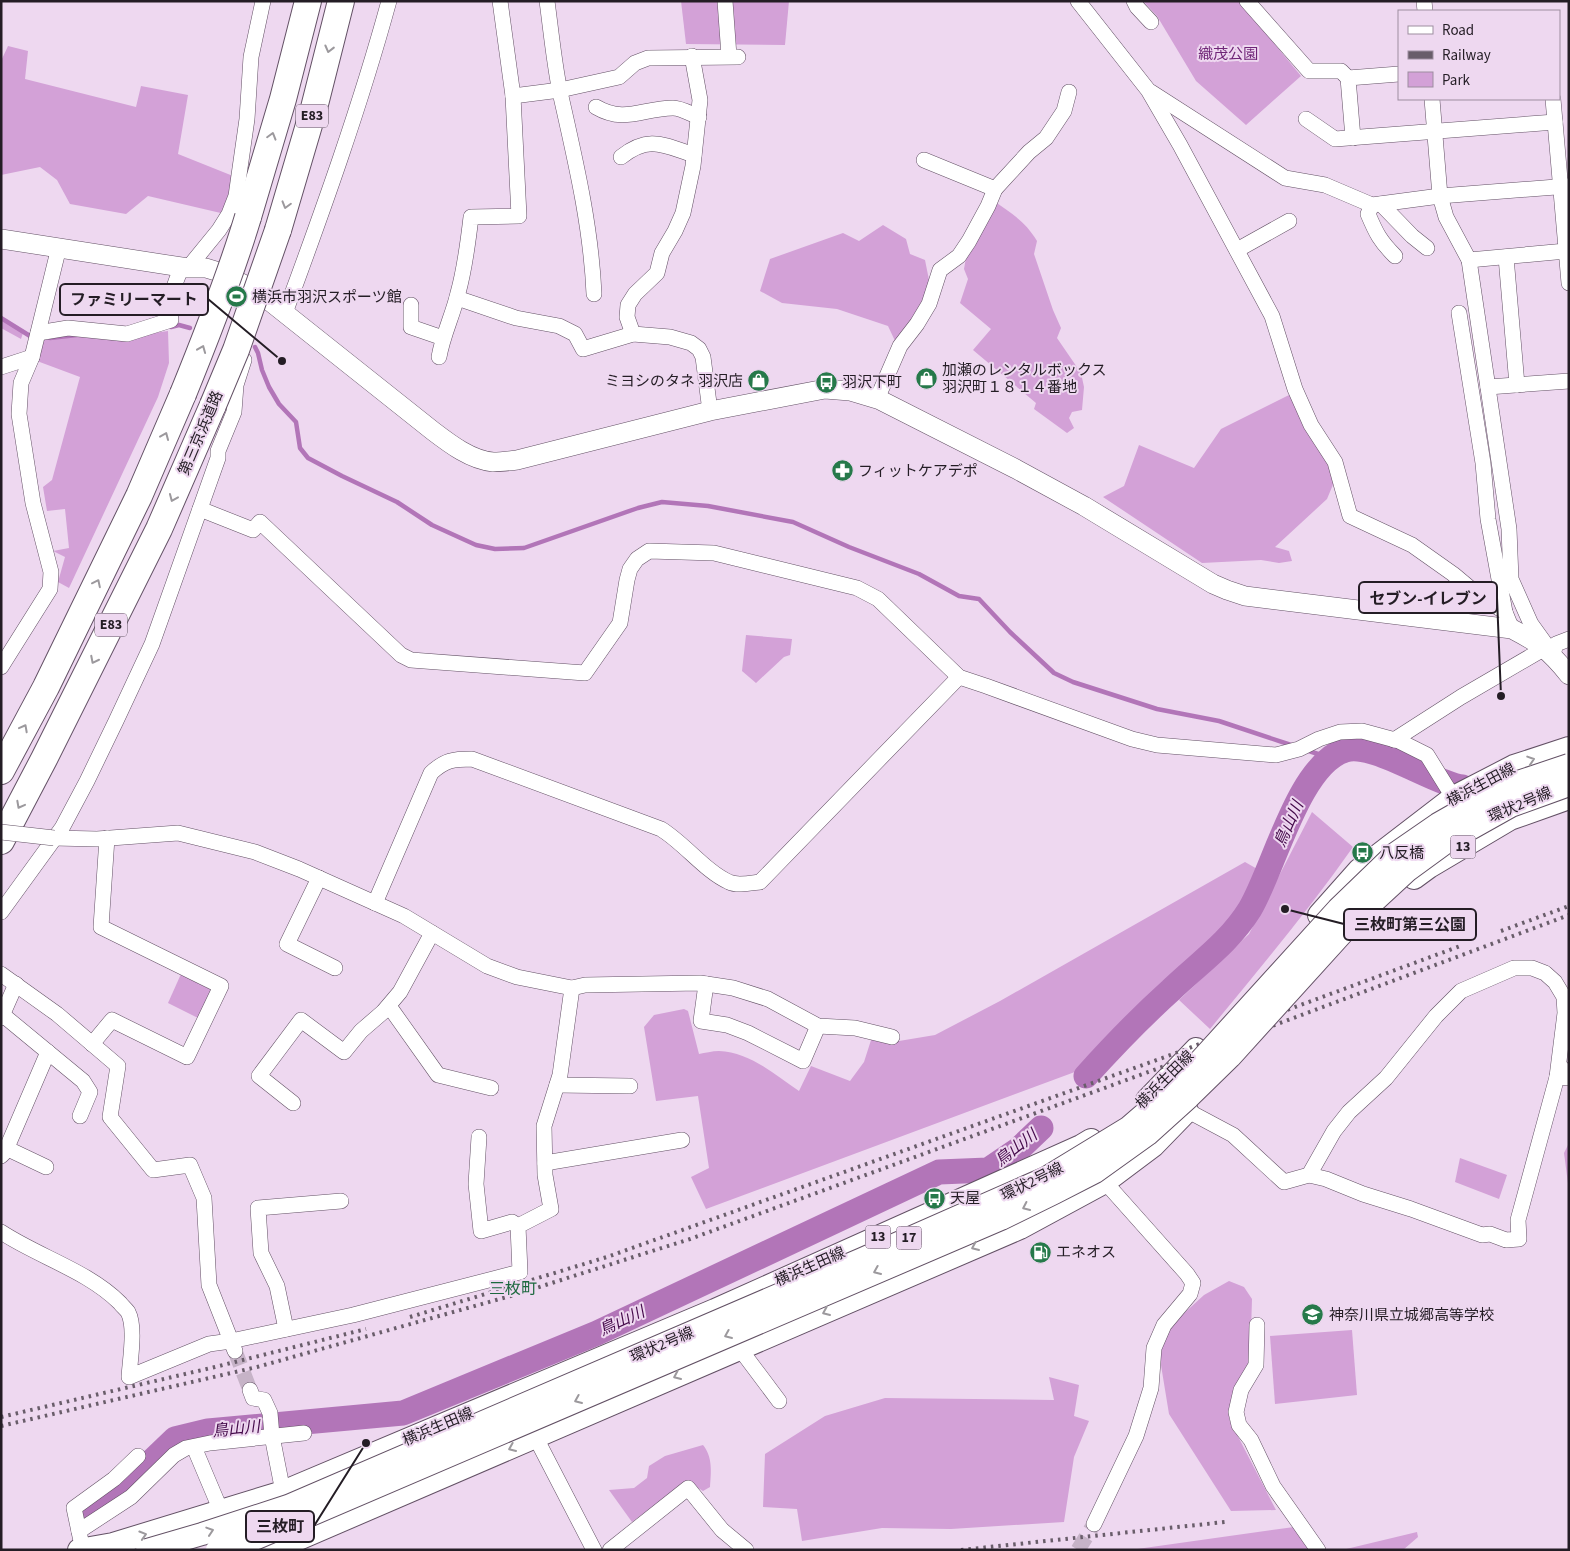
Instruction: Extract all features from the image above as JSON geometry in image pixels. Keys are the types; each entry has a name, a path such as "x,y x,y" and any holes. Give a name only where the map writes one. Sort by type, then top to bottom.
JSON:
{"highway":[{"name":"E83","path":"1,772 46,687 140,496 211,327 248,217 283,99 308,1"},
{"name":"第三京浜道路","path":"1,841 159,529 236,350 278,230 314,108 341,1"}],"main road":[{"name":"横浜生田線","path":"80,1543 113,1544 283,1492 715,1310 1081,1146 1140,1107 1359,870 1454,796 1514,766 1569,748"},
{"name":"環状2号線","path":"147,1550 288,1506 1046,1178 1128,1128 1179,1084 1338,909 1396,853 1438,824 1503,787 1569,766"},
{"name":"環状2号線","path":"217,1550 257,1538 1001,1219 1095,1172 1148,1134 1190,1097 1230,1057 1356,918 1408,870 1445,843 1511,806 1569,785"},
{"name":"13","path":"273,1550 1020,1228 1105,1182 1153,1146 1228,1070 1325,955 1366,913 1429,867 1510,819 1569,798"}],"street":[{"path":"38,333 68,328 127,334 171,320 168,309 173,288 185,267 219,230 229,214 236,196 247,119 252,57 263,1"},
{"path":"285,313 374,57 389,1"},
{"path":"439,357 443,338 457,298 466,260 471,217 519,216 514,96 500,1"},
{"path":"547,1 560,90 579,176 593,261 594,294"},
{"path":"514,96 560,90 619,76 642,59 733,56 726,1"},
{"path":"1078,1 1148,90 1180,145 1272,316 1295,390 1311,425 1335,462 1350,516 1412,545 1453,574 1549,651"},
{"path":"1134,1 1151,22"},
{"path":"1247,1 1309,71 1341,71 1348,78 1353,138"},
{"path":"633,334 627,317 628,305 635,294 657,272 662,253 683,213 693,166 700,100 692,56"},
{"path":"1348,78 1398,74"},
{"path":"1148,90 1285,178 1324,185 1376,205 1427,248"},
{"path":"877,399 900,346 917,324 928,304 940,270 958,256 964,248 996,188 1029,152 1046,138 1064,111 1069,92"},
{"path":"1432,100 1440,196 1446,217 1468,260 1509,529 1511,580 1531,624 1549,651 1569,675"},
{"path":"1553,100 1565,186 1566,251 1569,283"},
{"path":"596,107 607,114 619,116 674,108 699,117"},
{"path":"1306,119 1335,139 1555,122"},
{"path":"621,157 640,144 651,143 694,155"},
{"path":"924,160 996,188"},
{"path":"1395,256 1377,236 1368,214 1376,205 1440,196 1565,186"},
{"path":"1237,250 1289,221"},
{"path":"1,239 185,267 206,268 219,272 265,298 452,445 473,456 492,462 517,460 710,411 825,389 850,390 877,399 1016,469 1227,590 1254,597 1508,620"},
{"path":"1,666 50,589 51,572 33,503 19,414 21,383 32,357 59,248"},
{"path":"1468,260 1566,251"},
{"path":"1506,257 1517,385"},
{"path":"1,912 62,828 152,644 218,458 218,451 234,412 236,385 265,298"},
{"path":"457,298 516,318 559,326 575,334 583,349 633,334 670,337 691,343 699,349 705,372 710,411"},
{"path":"411,305 412,327 443,338"},
{"path":"1459,313 1483,463 1488,519 1508,620"},
{"path":"1,367 32,357"},
{"path":"1488,387 1569,381"},
{"path":"200,509 253,530 260,522 401,655 411,660 585,673 620,623 627,580 630,569 637,559 648,551 714,554 857,588 878,599 959,678 1157,746 1276,755 1299,749 1318,739 1340,732 1362,731 1394,740 1427,755 1454,796 1476,839"},
{"path":"1394,740 1461,696 1549,651 1556,644 1569,639"},
{"path":"375,903 431,773 442,763 455,759 472,759 661,829 675,838 715,873 730,883 760,882 959,678"},
{"path":"1,832 54,838 107,838 178,833 255,852 319,878 404,916 486,966 517,977 572,988 585,985 706,984 733,988 768,1000 818,1026 855,1028 892,1037"},
{"path":"92,1044 112,1020 187,1057 221,986 101,927 107,838"},
{"path":"319,878 288,944 335,968"},
{"path":"293,1103 260,1076 301,1020 344,1052 361,1031 400,992 432,933"},
{"path":"1309,1175 1334,1131 1349,1112 1386,1078 1436,1016 1461,991 1514,968 1532,968 1544,973 1555,982 1564,997 1563,1077"},
{"path":"1,974 57,1014 118,1066 110,1116 153,1170 190,1165 204,1198 209,1285 233,1346"},
{"path":"16,984 2,1016 84,1081 90,1092 80,1116"},
{"path":"706,984 701,1021 727,1025 748,1033 803,1061 818,1026"},
{"path":"518,1226 551,1209 545,1175 544,1126 557,1085 572,988"},
{"path":"388,1006 438,1075 491,1088"},
{"path":"46,1166 4,1152 48,1052"},
{"path":"1188,1111 1233,1135 1284,1182 1309,1175 1326,1179 1363,1194 1412,1209 1482,1235 1490,1234 1506,1240 1519,1239 1518,1220 1569,1056"},
{"path":"557,1085 630,1086"},
{"path":"479,1137 476,1184 481,1231 512,1222 518,1226"},
{"path":"545,1163 682,1140"},
{"path":"1094,1524 1136,1436 1151,1388 1154,1348 1164,1325 1190,1294 1193,1283 1105,1182"},
{"path":"286,1329 277,1286 261,1253 258,1208 341,1201"},
{"path":"1,1232 16,1242 95,1283 128,1312 132,1329 129,1377 209,1344 233,1346 286,1329 354,1315 520,1272 518,1226"},
{"path":"1257,1325 1256,1365 1241,1390 1236,1412 1239,1425 1251,1440 1273,1486 1318,1550"},
{"path":"740,1349 779,1401"},
{"path":"250,1390 253,1398 264,1400 270,1413 272,1436 283,1492"},
{"path":"80,1543 174,1455 186,1448 304,1433"},
{"path":"536,1438 594,1550"},
{"path":"194,1447 221,1511"},
{"path":"80,1543 74,1508 114,1478 138,1456"},
{"path":"610,1550 688,1488 722,1530 746,1550"}],"green space":[{"path":"681,1 789,1 785,45 686,44"},
{"name":"織茂公園","path":"1143,1 1239,1 1301,76 1246,125 1196,81 1157,16"},
{"path":"8,46 28,51 25,79 136,107 141,86 188,95 178,154 233,176 225,214 148,196 126,214 70,204 57,180 40,167 1,175 1,61"},
{"path":"994,201 1023,223 1037,241 1034,254 1061,328 1057,338 1081,373 1084,387 1082,410 1072,412 1069,418 1074,428 1067,433 1034,409 1036,403 973,350 991,329 960,303 968,279 964,269 967,252"},
{"path":"883,225 906,239 910,254 925,260 929,280 920,309 896,343 888,326 837,309 782,303 760,291 770,259 843,233 859,241"},
{"path":"1,320 24,330 21,339 1,328"},
{"path":"69,331 124,337 168,331 169,363 158,397 69,588 58,582 65,557 53,551 69,548 65,509 47,511 43,487 52,480 80,377 37,361 42,336"},
{"path":"1291,394 1337,475 1327,499 1275,547 1289,551 1292,561 1279,563 1261,560 1202,563 1103,497 1124,486 1139,445 1194,468 1221,429"},
{"path":"746,635 792,639 790,655 784,657 756,683 742,671"},
{"path":"1312,812 1353,847 1265,962 1210,1029 1179,1000 1249,934"},
{"path":"1245,862 1259,870 1236,919 1203,959 1156,993 1091,1066 706,1209 691,1177 709,1168 698,1096 656,1101 644,1027 654,1015 684,1009 688,1011 699,1054 719,1051 741,1055 762,1065 799,1091 811,1066 850,1081 864,1062 872,1037 893,1042 935,1035 1000,1001"},
{"path":"181,974 212,989 198,1018 168,1003"},
{"path":"1569,1143 1569,1191 1564,1153"},
{"path":"1460,1158 1507,1175 1499,1199 1455,1182"},
{"path":"1229,1281 1244,1287 1252,1299 1250,1364 1238,1382 1229,1419 1276,1510 1231,1511 1169,1414 1159,1353 1168,1328 1204,1295"},
{"path":"1352,1330 1357,1395 1275,1404 1270,1336"},
{"path":"1049,1377 1079,1385 1074,1416 1089,1421 1074,1457 1064,1522 951,1529 882,1528 802,1541 797,1509 763,1507 765,1454 825,1416 885,1398 1054,1400"},
{"path":"703,1445 710,1460 710,1487 703,1491 687,1481 632,1522 609,1490 634,1488 647,1478 649,1466 665,1456"},
{"path":"1294,1527 1312,1550 1130,1550"},
{"path":"1417,1532 1418,1537 1403,1550 1342,1550"}],"waterway":[{"path":"1,318 30,336"},
{"path":"171,327 179,325 190,328"},
{"path":"50,338 77,335"},
{"path":"255,347 269,387 279,404 296,422 300,448 308,458 397,502 432,525 476,545 495,549 524,548 638,508 662,502 708,506 793,522 849,547 919,574 959,596 979,599 1010,632 1054,673 1073,682 1157,709 1219,721 1291,745"},
{"path":"1306,750 1330,758"},
{"name":"鳥山川","path":"1086,1076 1138,1021 1213,952 1242,921 1259,891 1301,796 1328,759 1345,750 1370,751 1449,784 1462,787"},
{"name":"鳥山川","path":"85,1514 128,1484 175,1439 208,1431 403,1413 597,1333 939,1172 988,1170 1019,1149 1041,1128"}],"tunnel":[{"path":"235,1351 250,1390"},
{"path":"1078,1550 1094,1524"}],"railway":[{"path":"1501,931 1569,906"},
{"path":"1,1426 257,1367 514,1295 690,1239 1173,1063 1569,915"},
{"path":"410,1317 607,1257 1179,1052 1463,945"},
{"path":"1,1417 215,1367 366,1329"},
{"path":"961,1550 1225,1522"}],"place":[{"name":"横浜市羽沢スポーツ館","path":"236,297"},
{"name":"ファミリーマート","path":"282,361"},
{"name":"加瀬のレンタルボックス 羽沢町１８１４番地","path":"926,379"},
{"name":"ミヨシのタネ 羽沢店","path":"759,381"},
{"name":"羽沢下町","path":"826,382"},
{"name":"フィットケアデポ","path":"842,471"},
{"name":"セブン-イレブン","path":"1501,696"},
{"name":"八反橋","path":"1363,853"},
{"name":"三枚町第三公園","path":"1285,909"},
{"name":"天屋","path":"934,1198"},
{"name":"エネオス","path":"1040,1252"},
{"name":"神奈川県立城郷高等学校","path":"1313,1315"},
{"name":"三枚町","path":"366,1443"}],"district":[{"name":"三枚町","path":"513,1289"}]}
